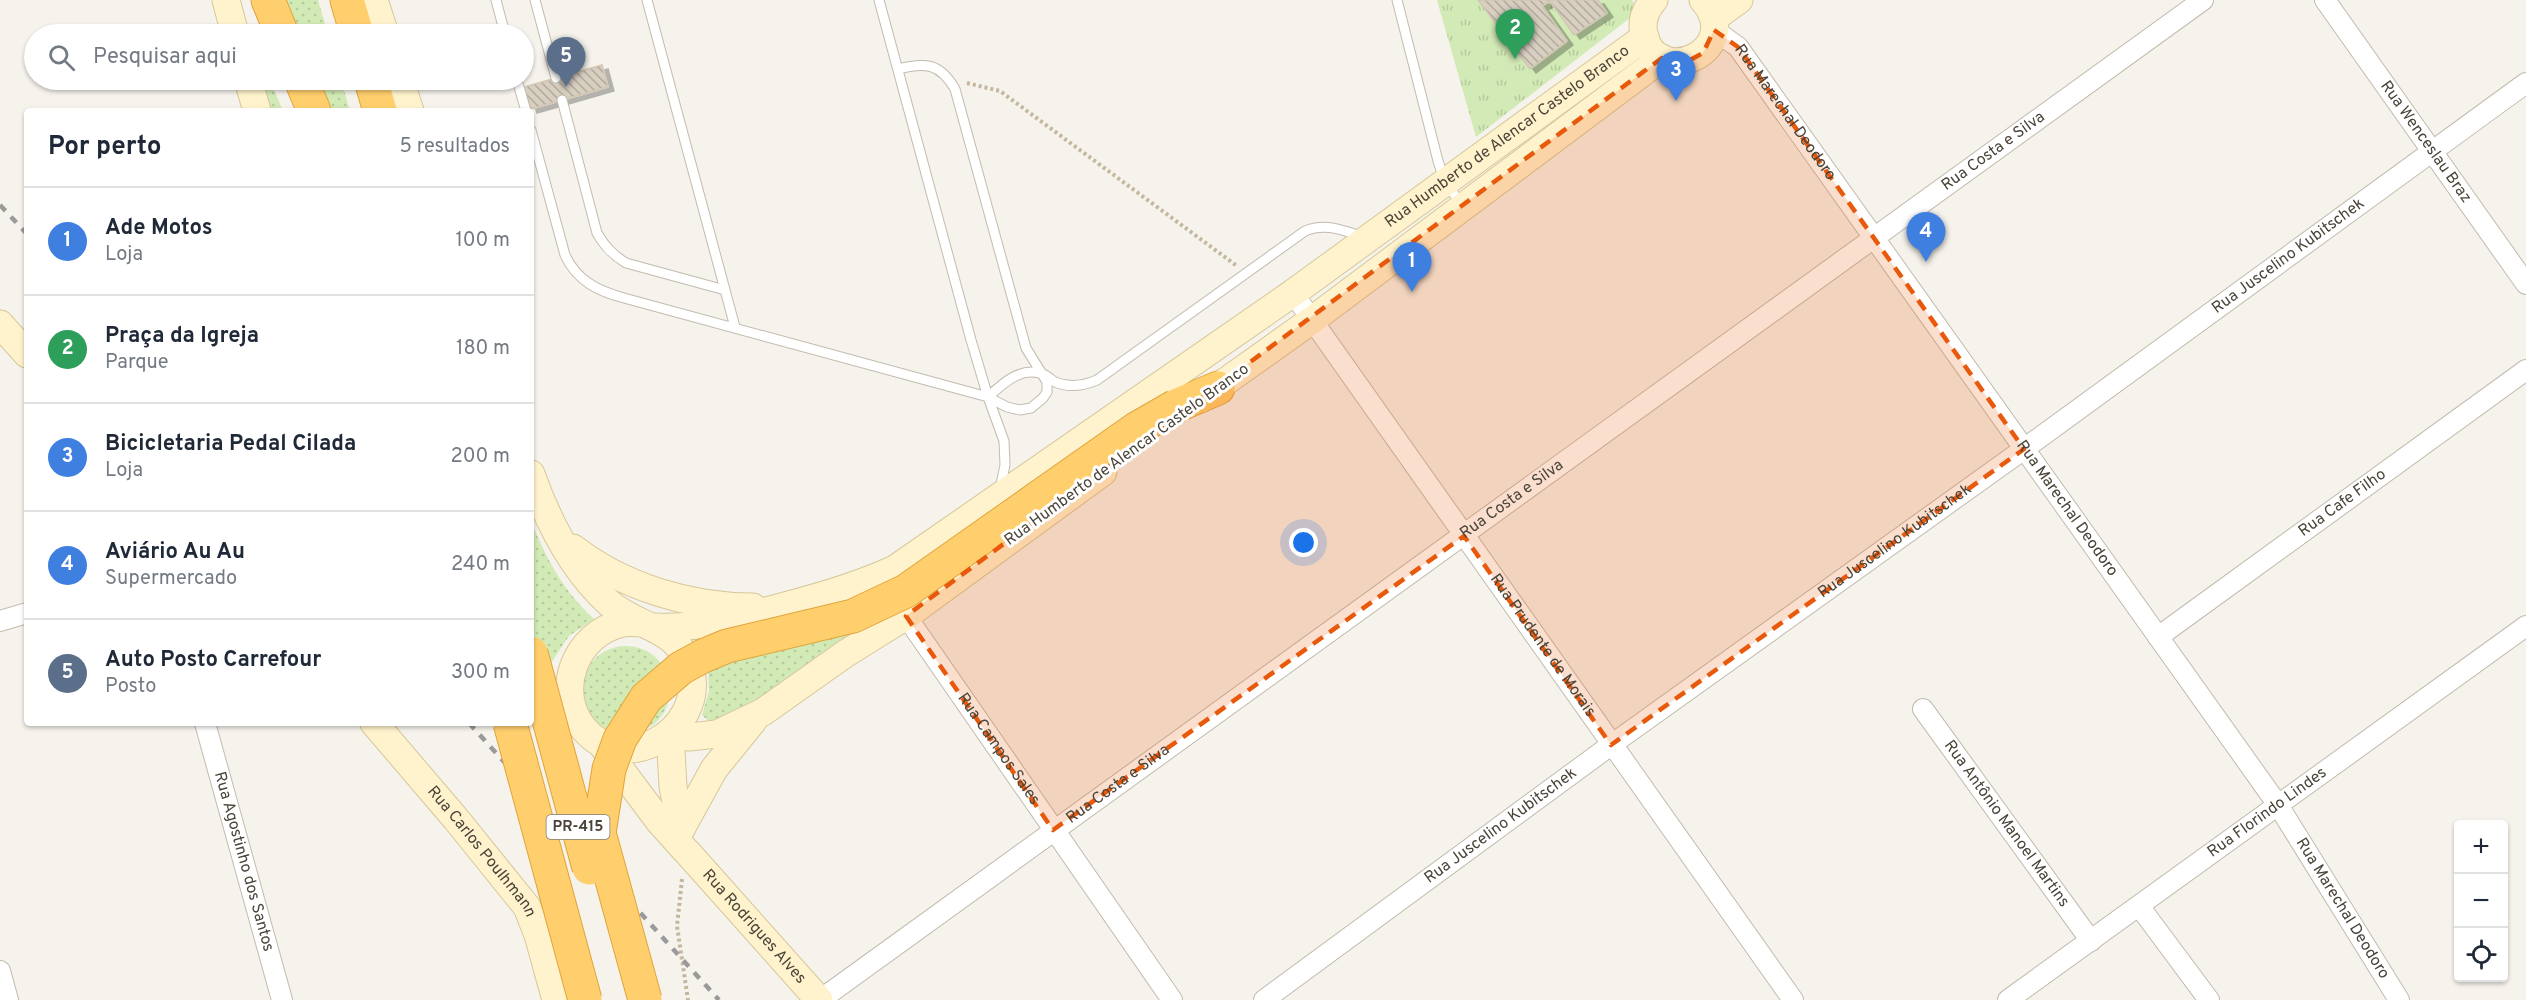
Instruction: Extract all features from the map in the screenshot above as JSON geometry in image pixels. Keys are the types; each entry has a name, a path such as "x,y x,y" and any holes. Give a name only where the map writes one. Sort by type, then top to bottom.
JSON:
{"highway":[{"path":"268,0 278,24"},
{"path":"347,0 354,24"},
{"path":"305,90 313,108"},
{"path":"373,90 379,108"},
{"path":"645,1000 599,833 609,769 620,739 646,698 681,668 727,646 853,616 879,606 906,591 1136,429 1176,406 1218,388"},
{"name":"PR-415","path":"534,664 625,1000"},
{"name":"PR-415","path":"511,726 585,1000"}],"main road":[{"path":"226,0 232,24"},
{"path":"374,0 382,24"},
{"path":"1647,3 1643,28 1648,46 1662,58 1679,62 1696,58 1709,46 1710,16 1739,0"},
{"name":"Rua Humberto de Alencar Castelo Branco","path":"648,625 690,627 730,621 838,592 895,569 1293,293 1645,38"},
{"name":"Rua Humberto de Alencar Castelo Branco","path":"670,733 689,737 717,734 762,711 845,654 906,616 1312,320 1662,58"},
{"path":"251,90 256,108"},
{"path":"403,90 409,108"},
{"path":"0,324 24,351"},
{"path":"534,481 559,535 598,591 609,603 667,634 680,647 691,672 692,700 687,713 670,733 658,742 637,748 616,748 588,734 578,722 571,708 534,672"},
{"path":"559,535 598,565 633,583 694,601 736,607 780,607"},
{"path":"571,708 569,681 577,657 604,630 624,623 648,625"},
{"path":"685,844 714,769 762,711"},
{"name":"Rua Carlos Poulhmann","path":"377,726 527,907 538,935 556,1000"},
{"path":"670,733 673,780 685,844"},
{"name":"Rua Rodrigues Alves","path":"601,742 658,821 685,844 819,1000"}],"street":[{"name":"Rua Costa e Silva","path":"819,1000 2203,0"},
{"name":"Rua Wenceslau Braz","path":"2325,0 2526,284"},
{"name":"Rua Marechal Deodoro","path":"1710,16 1738,47 2278,805 2400,1000"},
{"name":"Rua Juscelino Kubitschek","path":"1264,1000 1611,745 2024,449 2526,83"},
{"name":"Rua Prudente de Morais","path":"1293,293 1793,1000"},
{"name":"Rua Cafe Filho","path":"2158,637 2526,370"},
{"path":"0,621 24,615"},
{"name":"Rua Campos Sales","path":"906,616 1172,1000"},
{"name":"Rua Florindo Lindes","path":"2008,1000 2526,626"},
{"name":"Rua Antônio Manoel Martins","path":"1923,709 2091,941"},
{"name":"Rua Agostinho dos Santos","path":"206,726 282,1000"},
{"path":"2139,906 2209,1000"},
{"path":"0,971 8,1000"}],"lane":[{"path":"496,0 502,24"},
{"path":"535,0 556,78"},
{"path":"647,0 735,327"},
{"path":"879,0 987,397 1001,431 1006,453 998,497"},
{"path":"1397,0 1445,182 1464,207"},
{"path":"534,141 563,248 577,274 589,285 610,294 987,397 1014,409 1031,408 1040,402 1047,392 1047,382 1026,348 960,101 949,78 932,66 898,69"},
{"path":"520,90 525,108"},
{"path":"562,100 597,233 613,256 626,264 725,290"},
{"path":"987,397 1013,376 1043,374 1068,386 1083,385 1097,380 1313,227 1322,225 1368,238"}],"path":[{"path":"949,78 1000,91 1233,262 1245,274"},
{"path":"685,844 677,926 688,1000"}],"highlighted area":[{"path":"1714,30 1738,47 2024,449 1611,745 1464,536 1053,830 906,616 1662,58 1688,61 1703,53"}],"green space":[{"path":"285,0 318,0 325,24 295,24"},
{"path":"1437,0 1632,0 1639,11 1476,137"},
{"path":"262,90 274,90 282,108 267,108"},
{"path":"322,90 344,90 349,108 330,108"},
{"path":"534,528 557,574 583,609 594,619 569,636 551,663 534,646"},
{"path":"875,616 752,704 713,725 702,715 709,691 708,666"},
{"path":"626,646 643,650 657,659 666,673 670,690 666,707 657,721 643,730 626,734 609,730 595,721 586,707 582,690 586,673 595,659 609,650"}],"building":[{"path":"1478,0 1598,0 1607,13 1574,35 1550,1 1542,6 1567,41 1530,69"},
{"path":"602,65 608,87 531,108 525,90 534,90 534,84"}],"railway":[{"path":"0,205 24,231"},
{"path":"472,726 719,1000"}],"place":[{"name":"Praça da Igreja","path":"1515,59"},
{"name":"Auto Posto Carrefour","path":"566,87"},
{"name":"Bicicletaria Pedal Cilada","path":"1676,101"},
{"name":"Aviário Au Au","path":"1926,262"},
{"name":"Ade Motos","path":"1412,292"}]}
